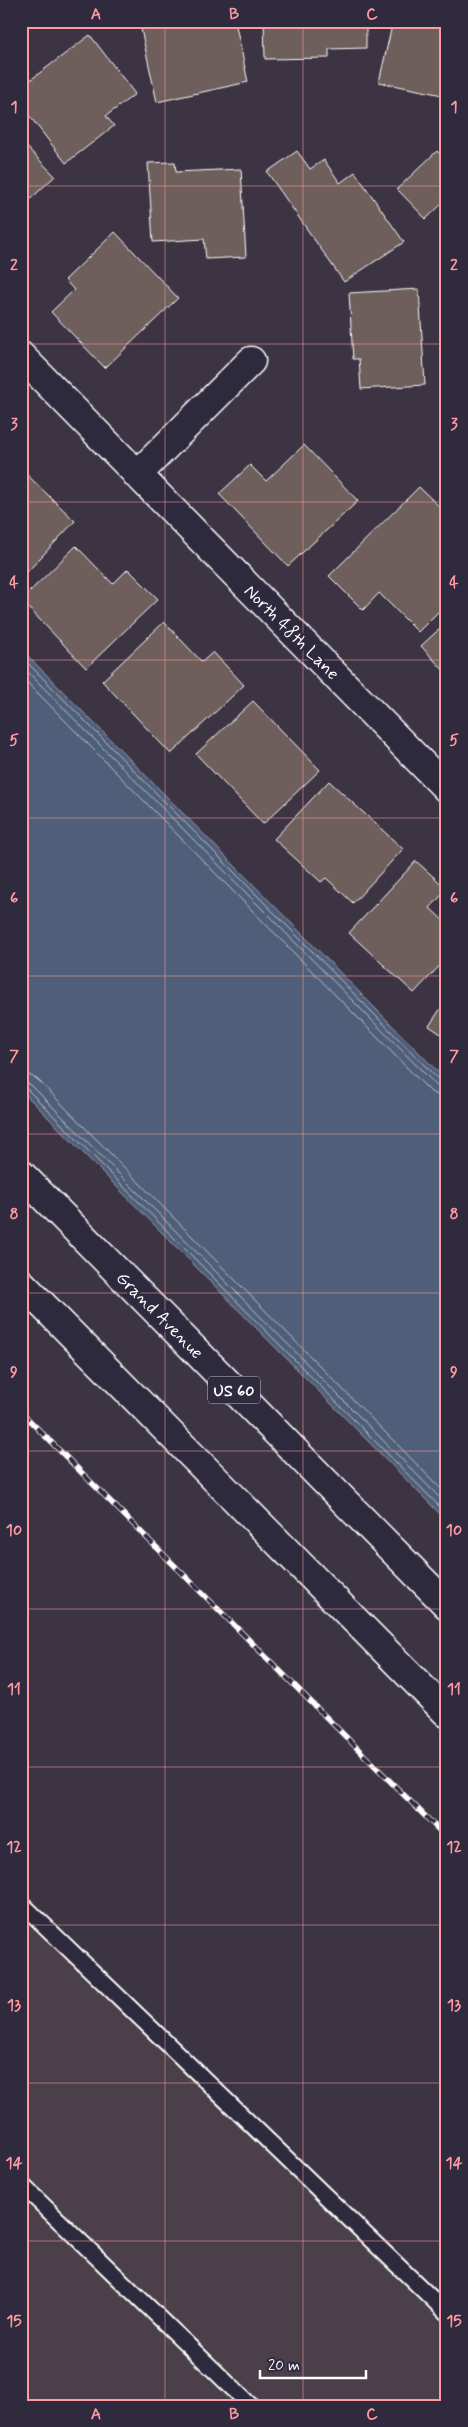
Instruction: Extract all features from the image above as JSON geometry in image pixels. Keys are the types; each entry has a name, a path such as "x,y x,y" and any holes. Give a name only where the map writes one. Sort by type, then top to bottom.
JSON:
{"main road":[{"name":"North 48th Lane","path":"21,356 447,789"},
{"path":"137,475 251,361"},
{"name":"Grand Avenue","path":"21,1174 447,1605"},
{"path":"21,1283 447,1713"}],"lane":[{"path":"21,1903 447,2313"},
{"path":"21,2184 251,2406"}],"shaded area":[{"path":"21,1888 447,2316 447,2406 21,2406"}],"water":[{"path":"21,649 447,1081 447,1521 21,1090"}],"building":[{"path":"178,21 235,21 248,82 157,102 141,29"},
{"path":"264,21 366,21 366,48 329,49 329,58 265,59"},
{"path":"393,21 443,21 442,27 447,28 447,96 379,82"},
{"path":"90,35 135,94 106,116 114,126 66,163 21,105 21,87"},
{"path":"21,141 55,176 21,208"},
{"path":"297,151 310,169 324,160 340,183 355,172 404,242 344,282 267,172"},
{"path":"437,151 447,161 447,199 426,219 397,189"},
{"path":"175,162 176,172 241,169 246,257 206,259 204,239 153,242 148,163"},
{"path":"115,232 178,298 105,368 51,312 74,290 65,280"},
{"path":"419,289 425,385 361,389 359,359 353,359 349,293"},
{"path":"304,445 358,501 288,566 219,494 250,465 266,481"},
{"path":"21,469 75,521 27,572 21,566"},
{"path":"419,487 447,514 447,531 440,539 447,546 447,603 418,632 379,593 363,610 329,576"},
{"path":"76,546 113,584 128,569 158,599 86,668 21,600"},
{"path":"164,622 202,662 213,652 244,685 171,754 102,681"},
{"path":"447,622 447,674 421,646"},
{"path":"253,701 320,770 263,824 196,754"},
{"path":"329,781 403,849 353,903 326,878 321,882 274,839"},
{"path":"416,861 447,889 430,908 447,924 447,958 414,993 349,933"},
{"path":"447,999 447,1038 429,1026"}],"railway":[{"path":"21,1412 447,1838"}]}
